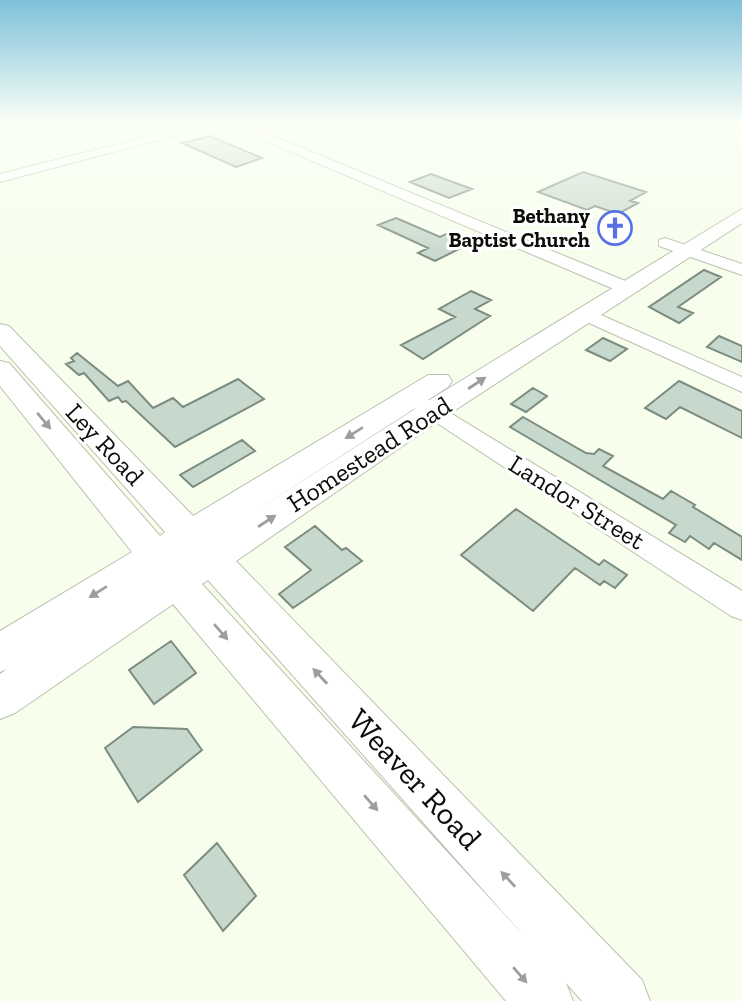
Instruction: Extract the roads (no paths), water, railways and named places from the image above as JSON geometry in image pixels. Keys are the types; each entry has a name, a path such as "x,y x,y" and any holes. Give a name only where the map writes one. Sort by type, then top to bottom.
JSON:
{"main road":[{"name":"Homestead Road","path":"0,653 183,557 731,212"},
{"name":"Ley Road","path":"0,331 13,371 183,557"},
{"name":"Homestead Road","path":"423,404 485,352"},
{"name":"Homestead Road","path":"0,698 183,557"},
{"name":"Weaver Road","path":"183,557 544,1001"},
{"name":"Weaver Road","path":"183,557 621,1001"}],"street":[{"path":"0,178 36,169"},
{"path":"344,169 617,285"},
{"path":"676,247 742,270"},
{"path":"578,306 742,385"},
{"name":"Landor Street","path":"423,404 742,607"}],"place":[{"name":"Bethany Baptist Church","path":"615,228"}]}
